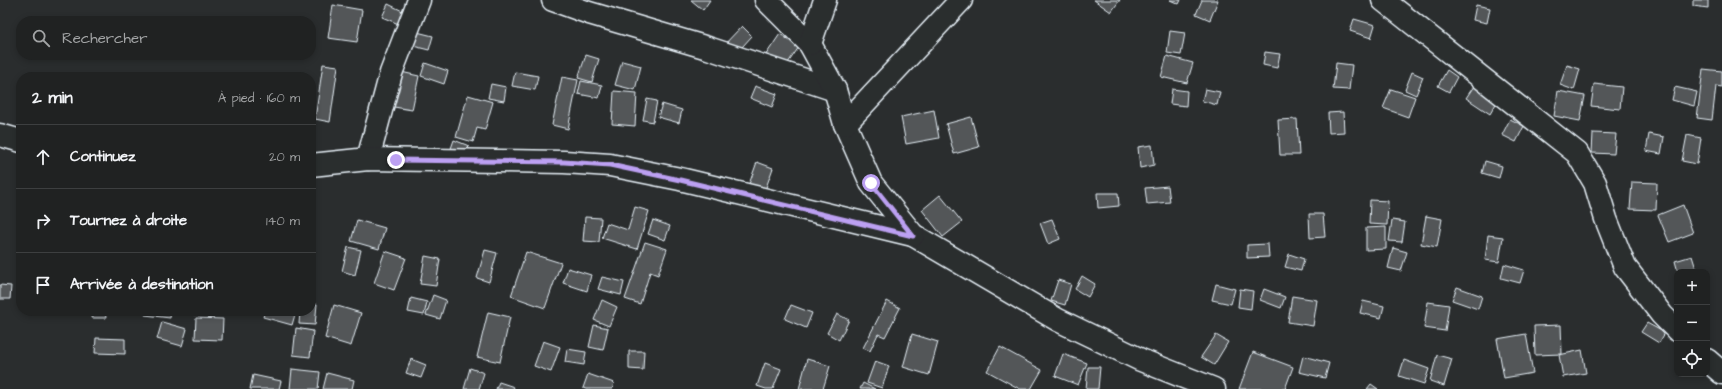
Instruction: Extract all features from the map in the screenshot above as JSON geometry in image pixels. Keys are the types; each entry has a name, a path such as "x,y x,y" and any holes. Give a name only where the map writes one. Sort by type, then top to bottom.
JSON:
{"street":[{"path":"368,159 391,73 419,0"},
{"path":"553,0 589,13 708,48 835,90"},
{"path":"766,0 810,44 835,90 846,124 871,183 913,236"},
{"path":"810,44 825,0"},
{"path":"846,124 961,0"},
{"path":"1383,0 1577,153 1595,183 1606,219 1625,267 1662,315 1674,327"},
{"path":"0,135 16,140"},
{"path":"316,164 368,159 564,162 610,165 680,180 913,236 1058,320 1141,360 1214,389"},
{"path":"1710,363 1722,374"}],"building":[{"path":"691,0 710,0 703,10"},
{"path":"1094,0 1120,0 1111,12"},
{"path":"1170,0 1181,0 1179,4"},
{"path":"1202,0 1218,0 1210,20 1196,14"},
{"path":"1693,0 1708,0 1708,8 1693,6"},
{"path":"388,4 413,16 408,28 382,17"},
{"path":"333,5 362,10 357,42 328,38"},
{"path":"1476,5 1490,8 1487,23 1473,20"},
{"path":"1354,19 1375,25 1371,38 1350,31"},
{"path":"742,26 752,36 733,57 722,47"},
{"path":"1170,31 1185,33 1181,55 1167,53"},
{"path":"417,32 433,36 429,50 413,46"},
{"path":"780,34 799,47 779,76 761,62"},
{"path":"1265,52 1280,54 1277,68 1263,65"},
{"path":"586,55 599,59 592,82 578,78"},
{"path":"1167,56 1193,63 1187,83 1161,77"},
{"path":"622,61 641,66 635,90 615,85"},
{"path":"425,63 448,71 444,84 421,76"},
{"path":"1336,63 1352,65 1349,90 1333,89"},
{"path":"323,64 338,66 330,122 316,119"},
{"path":"1567,65 1580,69 1574,90 1560,85"},
{"path":"1703,69 1722,71 1722,87 1716,86 1712,120 1697,118"},
{"path":"1447,70 1457,77 1449,92 1438,86"},
{"path":"401,72 419,76 412,110 394,107"},
{"path":"515,72 538,76 535,90 512,86"},
{"path":"1412,72 1423,77 1416,95 1405,90"},
{"path":"562,77 578,80 568,129 552,125"},
{"path":"581,81 602,85 599,98 578,94"},
{"path":"491,84 506,87 504,101 488,98"},
{"path":"1594,84 1622,87 1620,109 1591,106"},
{"path":"755,86 777,94 772,107 750,98"},
{"path":"1474,86 1497,102 1490,114 1466,98"},
{"path":"1675,87 1697,92 1694,106 1672,100"},
{"path":"1172,89 1187,91 1186,106 1170,104"},
{"path":"1205,89 1220,92 1217,105 1202,101"},
{"path":"1391,89 1415,97 1408,117 1383,108"},
{"path":"614,91 637,93 635,126 612,124"},
{"path":"1558,91 1585,96 1580,121 1554,116"},
{"path":"468,95 493,102 485,130 477,128 473,142 456,137"},
{"path":"647,99 657,101 653,122 643,120"},
{"path":"662,104 682,110 679,123 658,117"},
{"path":"934,110 939,138 906,144 901,117"},
{"path":"1343,112 1344,132 1329,133 1328,113"},
{"path":"971,117 979,147 954,154 946,124"},
{"path":"1297,119 1299,155 1280,155 1278,120"},
{"path":"1510,119 1524,126 1516,142 1502,135"},
{"path":"1593,133 1616,134 1614,154 1592,153"},
{"path":"1649,134 1664,137 1661,154 1646,151"},
{"path":"1687,135 1701,138 1697,164 1682,161"},
{"path":"454,140 469,146 464,160 449,154"},
{"path":"1152,145 1154,165 1140,168 1138,147"},
{"path":"1485,161 1502,166 1499,178 1482,173"},
{"path":"757,162 773,168 764,193 748,187"},
{"path":"1632,182 1657,183 1656,210 1630,209"},
{"path":"1168,186 1170,202 1147,204 1145,188"},
{"path":"1097,193 1118,193 1119,206 1098,208"},
{"path":"940,195 962,222 943,237 922,210"},
{"path":"1370,200 1388,201 1387,225 1369,224"},
{"path":"1683,205 1693,233 1669,242 1658,215"},
{"path":"635,207 649,211 637,249 602,238 607,223 628,230"},
{"path":"1309,214 1323,214 1325,237 1310,238"},
{"path":"1426,216 1442,219 1437,247 1421,244"},
{"path":"585,217 601,218 599,242 583,241"},
{"path":"1052,219 1060,239 1048,244 1040,223"},
{"path":"357,220 385,228 379,249 351,241"},
{"path":"653,220 670,226 665,240 648,234"},
{"path":"1392,220 1405,222 1402,242 1389,241"},
{"path":"1386,227 1386,249 1366,250 1366,228"},
{"path":"1488,235 1503,237 1499,262 1485,260"},
{"path":"645,242 667,249 658,275 650,272 640,304 625,299"},
{"path":"1268,244 1269,257 1247,258 1247,245"},
{"path":"348,247 361,250 355,275 342,271"},
{"path":"1393,248 1407,252 1401,271 1388,268"},
{"path":"485,250 497,253 489,282 477,278"},
{"path":"385,251 406,258 394,290 374,283"},
{"path":"526,252 561,263 545,308 511,296"},
{"path":"1289,254 1304,259 1301,271 1285,267"},
{"path":"425,256 440,259 436,286 420,284"},
{"path":"1692,256 1696,269 1677,269 1675,261"},
{"path":"1504,264 1524,270 1520,283 1501,278"},
{"path":"568,268 591,275 587,291 563,283"},
{"path":"1082,276 1095,284 1088,297 1075,289"},
{"path":"602,277 624,282 621,295 598,289"},
{"path":"1058,280 1071,284 1065,305 1051,301"},
{"path":"1216,284 1235,289 1231,304 1212,300"},
{"path":"0,285 11,286 10,299 0,299"},
{"path":"1457,287 1482,296 1478,309 1452,300"},
{"path":"1240,289 1253,291 1251,309 1238,307"},
{"path":"1264,289 1285,297 1281,308 1260,300"},
{"path":"433,295 446,300 440,319 426,315"},
{"path":"1292,296 1317,300 1313,326 1288,322"},
{"path":"411,298 427,302 424,315 408,312"},
{"path":"602,300 617,307 609,326 594,320"},
{"path":"887,301 900,308 885,337 878,334 870,351 863,348"},
{"path":"1363,301 1384,306 1381,318 1360,313"},
{"path":"1428,302 1449,305 1445,331 1424,328"},
{"path":"334,305 361,313 351,346 325,338"},
{"path":"791,305 812,313 806,328 785,319"},
{"path":"488,312 510,317 500,362 477,357"},
{"path":"837,314 849,320 839,340 827,333"},
{"path":"92,316 106,316 106,318 92,318"},
{"path":"153,316 170,316 170,318"},
{"path":"263,316 295,316 292,325"},
{"path":"300,316 316,316 315,325 299,324"},
{"path":"196,318 223,319 222,340 195,339"},
{"path":"162,322 187,329 182,346 157,339"},
{"path":"1647,323 1665,333 1659,343 1641,332"},
{"path":"594,325 608,328 603,350 589,347"},
{"path":"1561,325 1562,354 1535,355 1534,326"},
{"path":"296,328 313,331 310,357 293,355"},
{"path":"912,334 938,342 929,375 903,367"},
{"path":"1526,334 1533,373 1504,378 1497,339"},
{"path":"1216,335 1228,342 1214,365 1201,357"},
{"path":"96,338 125,339 125,354 95,353"},
{"path":"543,341 560,347 551,372 534,366"},
{"path":"1000,347 1042,370 1031,389 1020,389 987,371"},
{"path":"567,349 586,352 584,365 565,362"},
{"path":"1582,350 1586,373 1563,377 1559,355"},
{"path":"629,351 644,351 643,370 629,369"},
{"path":"1253,352 1293,367 1285,389 1239,389"},
{"path":"1063,354 1087,363 1078,385 1055,376"},
{"path":"1437,355 1452,359 1444,386 1430,381"},
{"path":"1303,356 1329,363 1325,378 1299,372"},
{"path":"411,359 426,365 421,378 406,373"},
{"path":"807,359 830,366 823,389 799,389"},
{"path":"1404,360 1429,369 1424,384 1399,376"},
{"path":"875,361 889,366 882,388 867,383"},
{"path":"765,363 781,369 773,389 766,389 757,386"},
{"path":"1088,367 1100,367 1098,389 1086,389"},
{"path":"470,368 484,373 479,389 464,389"},
{"path":"292,369 320,372 318,389 290,389"},
{"path":"327,373 354,380 352,389 323,389"},
{"path":"588,374 614,383 612,389 583,388"},
{"path":"253,375 281,381 279,389 250,389"},
{"path":"499,382 514,387 513,389 496,389"},
{"path":"863,383 875,389 860,389"},
{"path":"1371,384 1378,389 1367,389"}],"route":[{"path":"396,160 564,162 610,165 680,180 913,236 871,183"}]}
